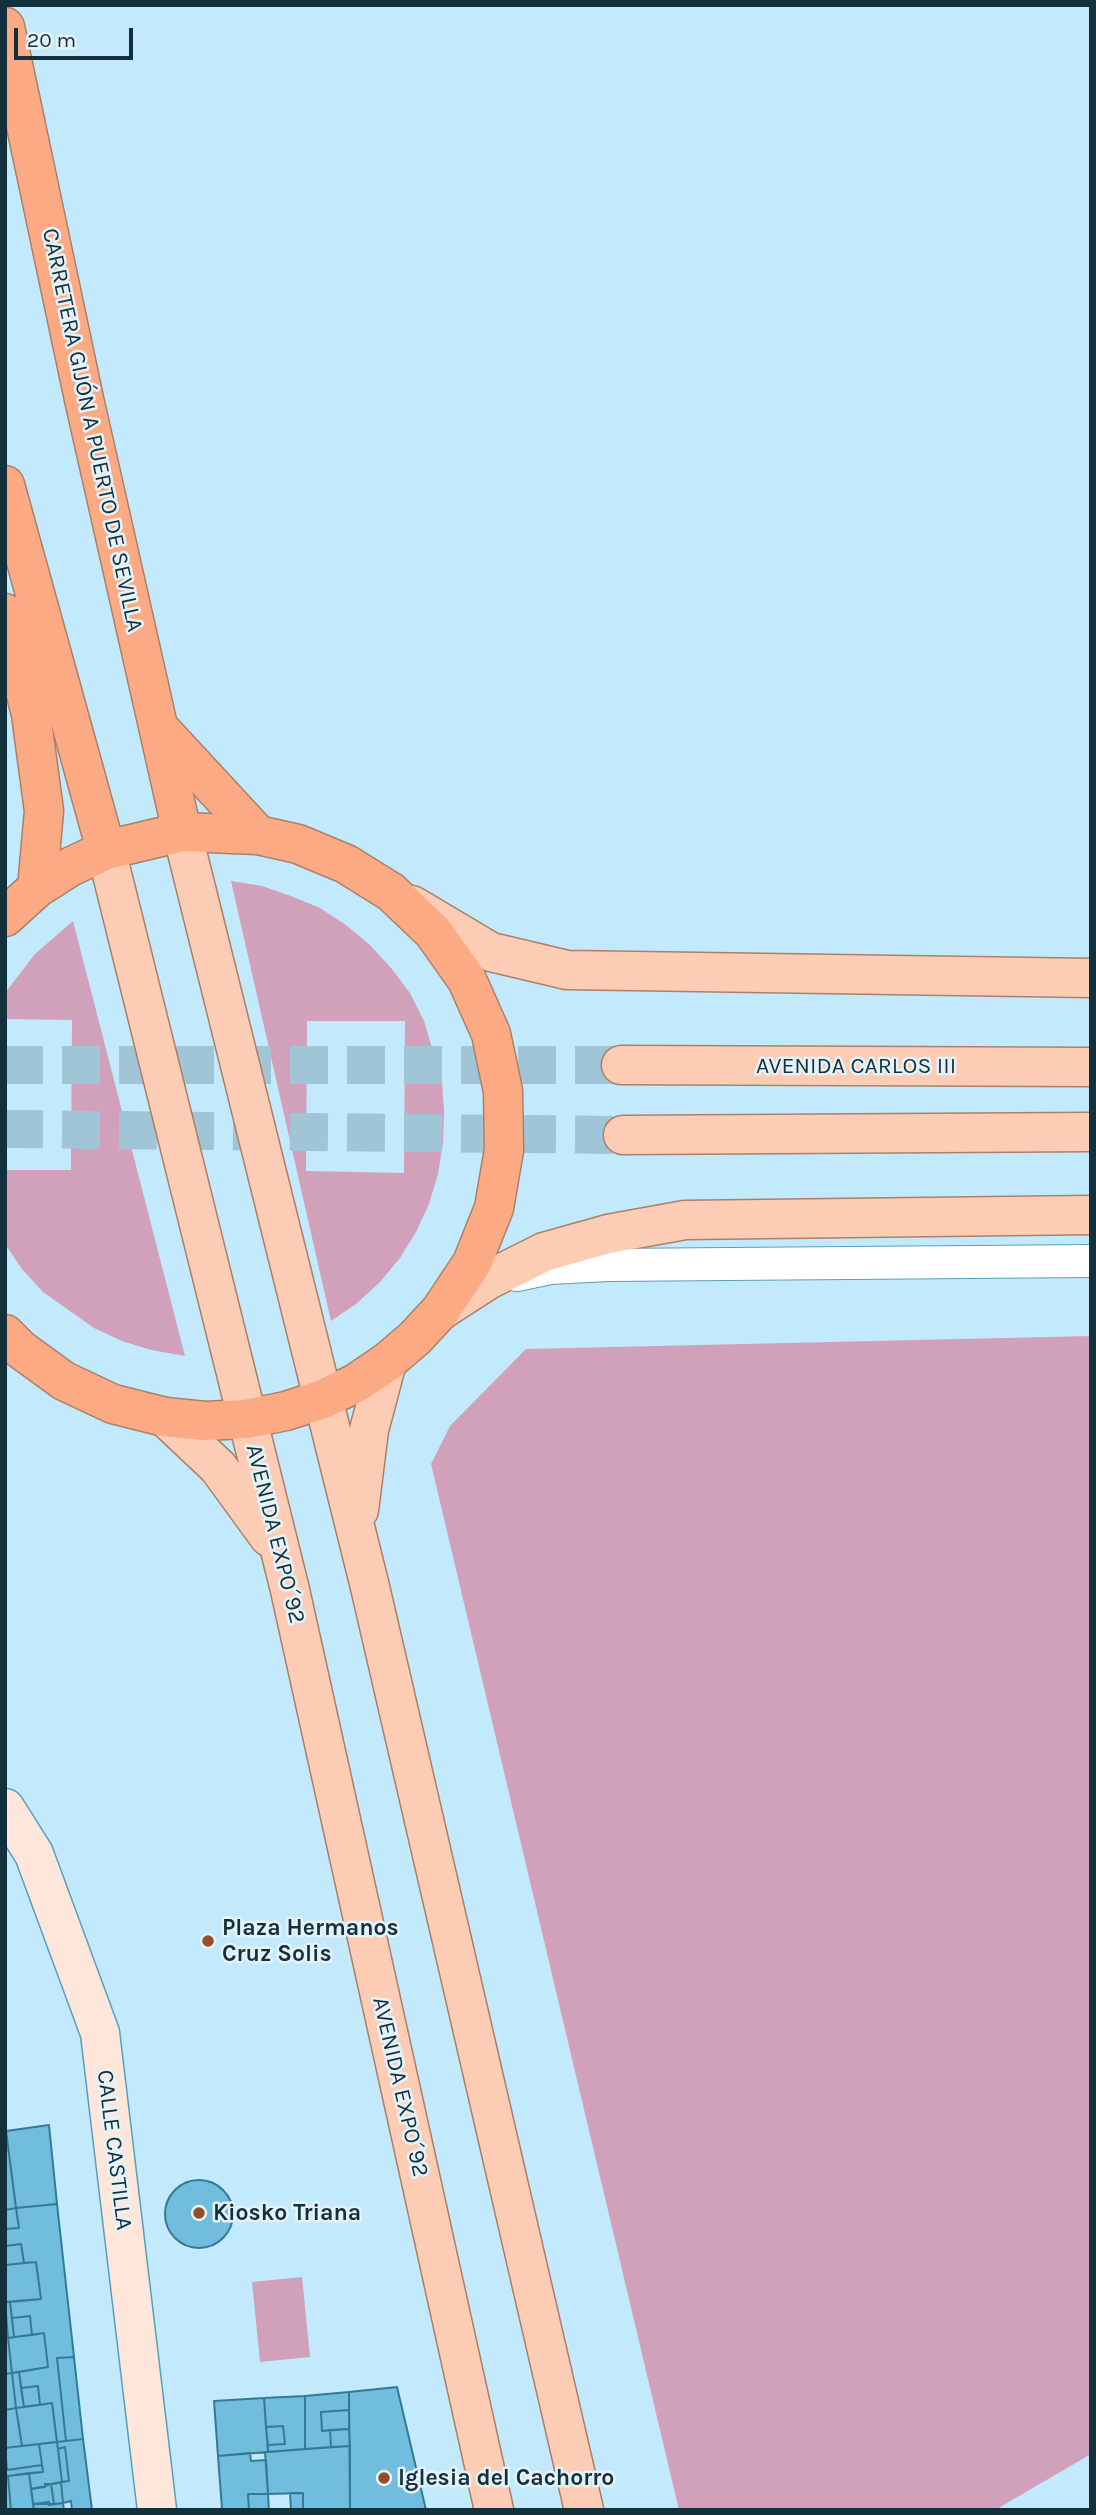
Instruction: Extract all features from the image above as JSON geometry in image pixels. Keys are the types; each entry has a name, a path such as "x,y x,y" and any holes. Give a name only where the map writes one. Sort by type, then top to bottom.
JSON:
{"highway":[{"name":"CARRETERA GIJÓN A PUERTO DE SEVILLA","path":"5,27 84,399 182,832"},
{"path":"5,485 106,850"},
{"path":"5,613 32,715 44,811 37,888"},
{"path":"159,728 258,835"},
{"path":"5,917 37,888 70,867 106,850 182,832 258,835 298,844 346,864 391,892 433,932 467,980 491,1034 503,1091 504,1150 494,1208 472,1262 440,1311 415,1338 387,1362 356,1383 323,1399 246,1419 205,1421 165,1417 113,1404 64,1381 20,1349 5,1334"}],"main road":[{"path":"182,832 356,1533 584,2510"},
{"name":"AVENIDA EXPO´92","path":"106,850 280,1552 494,2510"},
{"path":"391,892 491,952 567,970 1091,978"},
{"name":"AVENIDA CARLOS III","path":"621,1065 1091,1067"},
{"path":"623,1136 1091,1132"},
{"path":"440,1311 488,1280 544,1252 608,1234 685,1220 1091,1216"},
{"path":"356,1533 369,1430 387,1362"},
{"path":"165,1417 218,1467 280,1552"}],"street":[{"path":"488,1280 550,1268 608,1265 1091,1261"},
{"name":"CALLE CASTILLA","path":"5,1808 34,1854 100,2033 157,2510"}],"shaded area":[{"path":"231,881 262,886 320,908 370,945 410,993 424,1021 442,1081 443,1143 429,1204 400,1258 380,1282 356,1304 331,1321","holes":["307,1021 405,1021 404,1173 306,1171"]},
{"path":"73,921 185,1356 151,1350 94,1328 43,1292 22,1269 5,1244 5,1170 71,1170 72,1020 5,1019 5,993 35,954"},
{"path":"1091,1336 1091,2454 995,2510 679,2510 431,1464 450,1426 526,1349"},
{"path":"302,2277 310,2357 260,2362 252,2282"}],"building":[{"path":"49,2125 57,2204 16,2208 6,2131"},
{"path":"5,2131 16,2208 5,2210"},
{"name":"Kiosko Triana","path":"199,2180 212,2183 223,2190 230,2201 233,2214 230,2227 223,2238 212,2245 199,2248 186,2245 175,2238 168,2227 165,2214 168,2201 175,2190 186,2183"},
{"path":"57,2204 74,2357 57,2358 66,2441 57,2442 52,2403 40,2405 38,2386 21,2388 19,2372 48,2367 44,2333 32,2335 30,2316 12,2318 10,2302 41,2299 36,2262 24,2263 21,2244 5,2246 5,2229 19,2228 16,2208"},
{"path":"16,2208 19,2228 5,2229 5,2210"},
{"path":"21,2244 24,2263 6,2265 5,2246"},
{"path":"36,2262 41,2299 5,2302 5,2265"},
{"path":"5,2302 10,2302 14,2337 8,2338"},
{"path":"30,2316 32,2335 14,2337 12,2318"},
{"path":"44,2333 48,2367 12,2373 8,2338"},
{"path":"5,2338 8,2338 12,2373 5,2374"},
{"path":"74,2357 83,2439 66,2441 57,2358"},
{"path":"19,2372 24,2407 16,2408 12,2373"},
{"path":"12,2373 16,2408 5,2410 5,2374"},
{"path":"38,2386 40,2405 24,2407 21,2388"},
{"name":"Iglesia del Cachorro","path":"397,2387 426,2510 350,2510 349,2392"},
{"path":"349,2392 349,2410 321,2412 322,2431 330,2430 331,2447 305,2449 305,2396"},
{"path":"305,2396 305,2449 268,2452 268,2445 285,2444 283,2426 266,2427 264,2398"},
{"path":"264,2398 268,2452 218,2456 214,2401"},
{"path":"52,2403 57,2442 22,2446 16,2408"},
{"path":"16,2408 22,2446 5,2448 5,2410"},
{"path":"349,2410 349,2429 322,2431 321,2412"},
{"path":"283,2426 285,2444 268,2445 266,2427"},
{"path":"349,2429 350,2446 331,2447 330,2430"},
{"path":"83,2439 92,2510 72,2510 71,2501 63,2503 61,2482 69,2481 65,2447 58,2449 57,2442"},
{"path":"57,2442 62,2482 31,2489 29,2473 43,2472 39,2444"},
{"path":"39,2444 42,2465 7,2470 5,2448"},
{"path":"350,2446 350,2510 303,2510 303,2493 268,2494 265,2452"},
{"path":"65,2447 69,2481 62,2482 58,2449"},
{"path":"250,2453 251,2461 266,2460 268,2494 248,2494 249,2510 222,2509 218,2456"},
{"path":"5,2455 7,2470 42,2465 43,2472 8,2476 11,2510 5,2510"},
{"path":"29,2473 34,2510 11,2510 8,2476"},
{"path":"61,2482 63,2503 54,2504 51,2484"},
{"path":"45,2484 51,2484 54,2504 33,2504 31,2489 45,2487"},
{"path":"290,2493 303,2493 303,2510 291,2510"},
{"path":"248,2494 268,2494 269,2510 249,2510"},
{"path":"49,2502 49,2505 63,2503 64,2510 34,2510 33,2504"}],"tunnel":[{"path":"5,1065 621,1065"},
{"path":"5,1129 623,1135"}],"place":[{"name":"Plaza Hermanos Cruz Solis","path":"208,1941"},
{"name":"Kiosko Triana","path":"199,2213"},
{"name":"Iglesia del Cachorro","path":"384,2478"}]}
